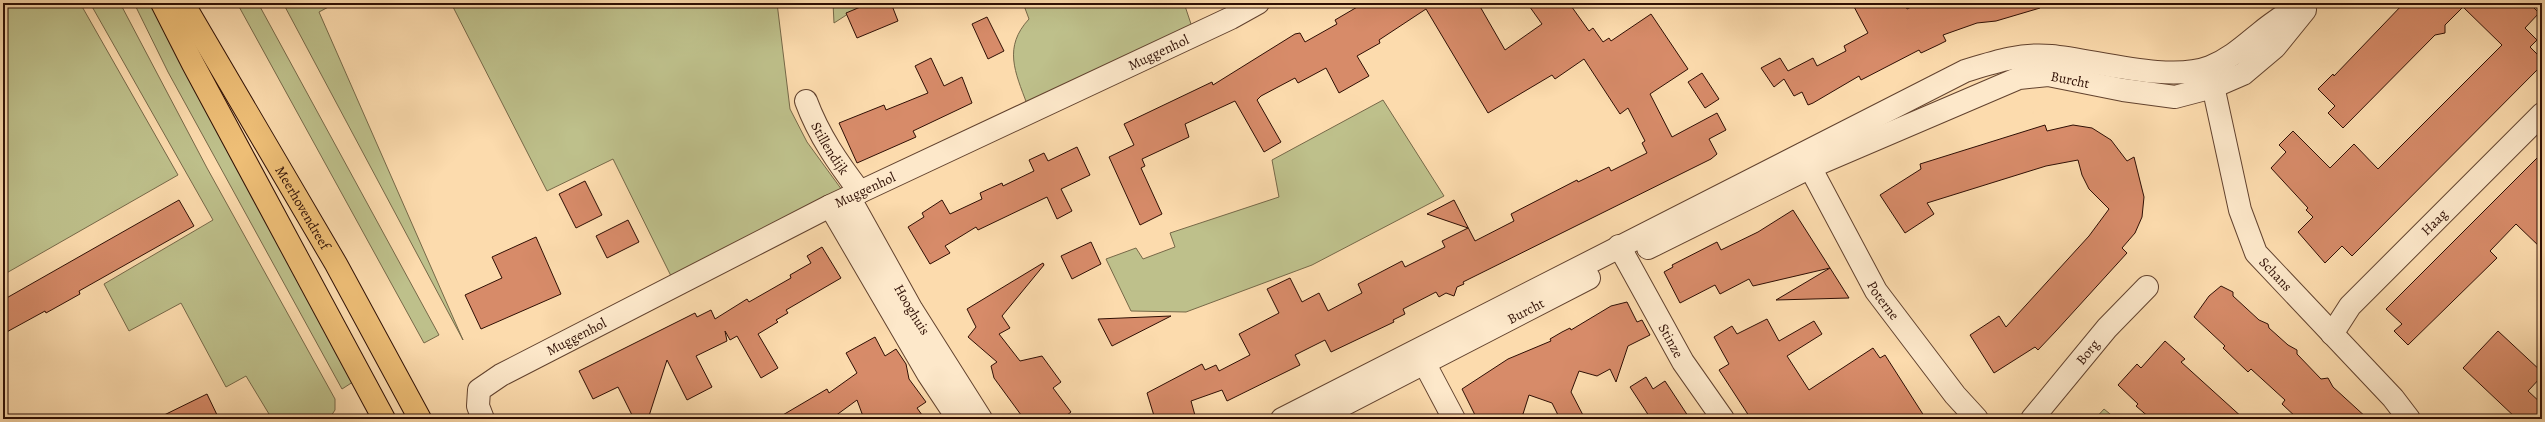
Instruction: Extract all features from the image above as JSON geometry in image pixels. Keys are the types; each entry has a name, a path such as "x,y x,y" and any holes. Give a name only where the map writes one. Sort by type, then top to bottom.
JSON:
{"main road":[{"name":"Meerhovendreef","path":"162,3 196,71 384,419"},
{"name":"Meerhovendreef","path":"183,3 211,48 336,264 416,418"}],"street":[{"name":"Muggenhol","path":"483,419 478,406 479,390 501,375 846,198 1231,18 1258,3"},
{"name":"Burcht","path":"1282,419 1421,356 1806,160 2019,78 2048,75 2123,90 2175,97 2211,77 2232,56 2261,32 2302,3"},
{"name":"Burcht","path":"2211,77 2243,74 2274,47 2311,3"},
{"name":"Schans","path":"2211,77 2240,210 2256,253 2393,398 2409,419"},
{"name":"Stillendijk","path":"806,101 817,129 832,155 846,198"},
{"name":"Haag","path":"2332,334 2350,306 2542,114"},
{"name":"Poterne","path":"1806,160 1876,291 1955,396 1977,419"},
{"name":"Hooghuis","path":"846,198 912,310 969,417"},
{"name":"Stinze","path":"1624,252 1683,362 1723,419"},
{"name":"Borg","path":"2032,419 2107,328 2147,287"},
{"name":"Burcht","path":"1315,419 1421,356"},
{"path":"1421,356 1454,419"}],"green space":[{"path":"3,3 80,3 178,175 3,275"},
{"path":"90,3 120,3 207,168 335,399 335,410 329,419 272,419 246,376 226,387 181,303 129,331 104,284 213,220"},
{"path":"134,3 153,3 356,380 342,389 168,72"},
{"path":"237,3 258,3 439,335 424,343"},
{"path":"283,3 336,3 319,12 463,340"},
{"path":"451,3 777,3 790,109 807,142 842,190 672,278 613,159 547,191"},
{"path":"833,3 865,3 834,23"},
{"path":"1023,3 1184,3 1192,27 1027,104 1014,60 1016,40 1021,29 1029,19"},
{"path":"1383,100 1444,196 1312,265 1186,312 1131,311 1106,259 1136,248 1143,259 1175,247 1170,233 1279,197 1272,160"},
{"path":"2104,409 2116,419 2095,419"}],"building":[{"path":"870,3 891,3 898,21 857,38 846,13"},
{"path":"1364,3 1478,3 1505,50 1542,24 1527,3 1569,3 1589,31 1593,28 1603,42 1609,38 1611,41 1651,14 1688,69 1650,94 1672,137 1717,113 1726,130 1709,139 1717,154 1711,159 1463,282 1464,284 1457,287 1454,296 1446,293 1439,297 1436,292 1403,309 1405,314 1393,320 1394,322 1331,352 1325,340 1295,355 1300,365 1227,401 1222,390 1191,401 1196,419 1155,419 1147,393 1202,364 1205,370 1216,365 1219,371 1250,355 1239,334 1279,313 1267,289 1290,278 1302,302 1319,293 1328,311 1362,293 1358,284 1402,261 1405,267 1445,247 1442,241 1468,228 1427,214 1454,200 1475,241 1514,221 1511,214 1577,180 1578,182 1609,167 1611,171 1647,153 1642,143 1645,141 1628,108 1620,114 1584,59 1555,79 1552,75 1488,113 1426,9 1379,40 1380,43 1357,56 1369,76 1339,93 1326,68 1298,83 1295,78 1261,96 1257,100 1281,142 1264,152 1235,101 1185,124 1189,137 1142,159 1145,166 1141,168 1162,214 1140,225 1109,157 1134,145 1124,124 1212,82 1213,85 1295,34 1300,33 1305,42 1337,24 1335,20"},
{"path":"1852,3 1904,3 1907,9 1919,3 2039,3 2040,8 1996,21 1977,23 1943,35 1946,41 1921,53 1919,50 1861,80 1859,76 1808,105 1802,92 1794,96 1784,79 1774,87 1761,68 1780,58 1788,71 1813,58 1817,66 1846,51 1844,46 1868,33"},
{"path":"2404,3 2529,3 2539,13 2525,28 2537,40 2530,47 2542,59 2542,65 2352,256 2342,246 2325,263 2298,232 2313,217 2306,210 2308,208 2271,168 2286,152 2279,145 2293,131 2330,168 2354,144 2378,169 2502,45 2463,7 2445,25 2445,33 2435,35 2343,128 2328,113 2335,106 2318,89 2333,74 2334,76"},
{"path":"987,17 1004,51 988,59 972,24"},
{"path":"931,58 944,86 962,77 972,103 913,131 916,137 857,163 839,123 884,105 886,110 928,93 915,66"},
{"path":"1702,73 1719,99 1705,108 1688,82"},
{"path":"2045,125 2047,131 2073,125 2092,128 2111,140 2127,161 2134,157 2144,197 2142,217 2135,233 2122,248 2127,253 2038,350 2035,347 1994,373 1970,335 1999,316 2006,327 2089,236 2109,209 2089,189 2082,175 2078,160 2046,166 1927,203 1934,214 1905,233 1880,195 1921,169 1920,164"},
{"path":"1077,147 1090,175 1061,189 1072,211 1057,219 1047,197 978,230 976,227 945,246 950,253 930,264 908,227 924,217 922,213 942,200 950,214 982,199 980,193 1002,183 1003,186 1034,171 1029,160 1044,153 1048,161"},
{"path":"2542,153 2542,249 2516,224 2490,251 2497,258 2408,345 2394,331 2402,324 2386,309"},
{"path":"585,181 602,215 576,228 559,194"},
{"path":"179,200 194,226 79,291 80,294 3,334 3,300"},
{"path":"1793,210 1830,268 1753,286 1749,279 1720,294 1715,285 1680,303 1664,272 1673,267 1672,265 1717,242 1721,250 1758,232"},
{"path":"628,220 639,242 607,258 596,236"},
{"path":"536,237 561,294 481,329 465,295 502,278 492,257"},
{"path":"1091,242 1101,264 1072,279 1061,256"},
{"path":"822,247 841,278 786,310 788,313 776,320 778,322 758,334 778,368 761,378 737,336 730,340 725,331 727,341 696,356 712,387 687,400 667,360 648,419 634,419 618,387 593,399 579,371 695,313 697,317 711,310 715,319 747,299 749,302 791,278 790,275 811,263 807,256"},
{"path":"1043,263 1044,265 1002,316 1010,328 999,334 1020,361 1042,356 1061,382 1053,388 1071,412 1062,419 1024,419 994,378 991,366 997,362 968,337 976,327 967,309"},
{"path":"1830,268 1849,298 1776,300"},
{"path":"2221,286 2233,292 2233,296 2259,320 2268,324 2269,328 2288,345 2297,350 2297,354 2321,379 2328,378 2333,387 2368,419 2298,419 2282,404 2285,400 2251,369 2248,372 2223,348 2225,346 2194,317 2209,296"},
{"path":"1627,302 1637,322 1642,320 1650,335 1628,346 1616,382 1610,369 1597,376 1579,371 1571,392 1585,419 1560,419 1552,403 1529,395 1523,414 1514,419 1477,419 1462,389 1508,359 1551,341 1550,339 1562,332 1570,328 1571,330 1611,306"},
{"path":"1171,316 1112,346 1098,319"},
{"path":"1767,319 1779,341 1814,321 1822,334 1787,356 1809,390 1873,348 1880,358 1885,355 1926,419 1751,419 1719,370 1729,364 1714,337 1732,326 1737,334"},
{"path":"2498,331 2542,372 2542,376 2528,391 2542,404 2542,419 2517,419 2463,368"},
{"path":"875,337 885,356 896,349 906,364 909,379 926,402 917,408 925,419 864,419 857,400 831,419 776,419 827,389 829,393 857,373 846,353"},
{"path":"2165,341 2185,359 2181,362 2244,419 2151,419 2136,406 2138,404 2118,385 2137,364 2141,368"},
{"path":"1646,377 1653,389 1665,381 1690,419 1651,419 1630,387"},
{"path":"207,394 219,419 156,419"}]}
